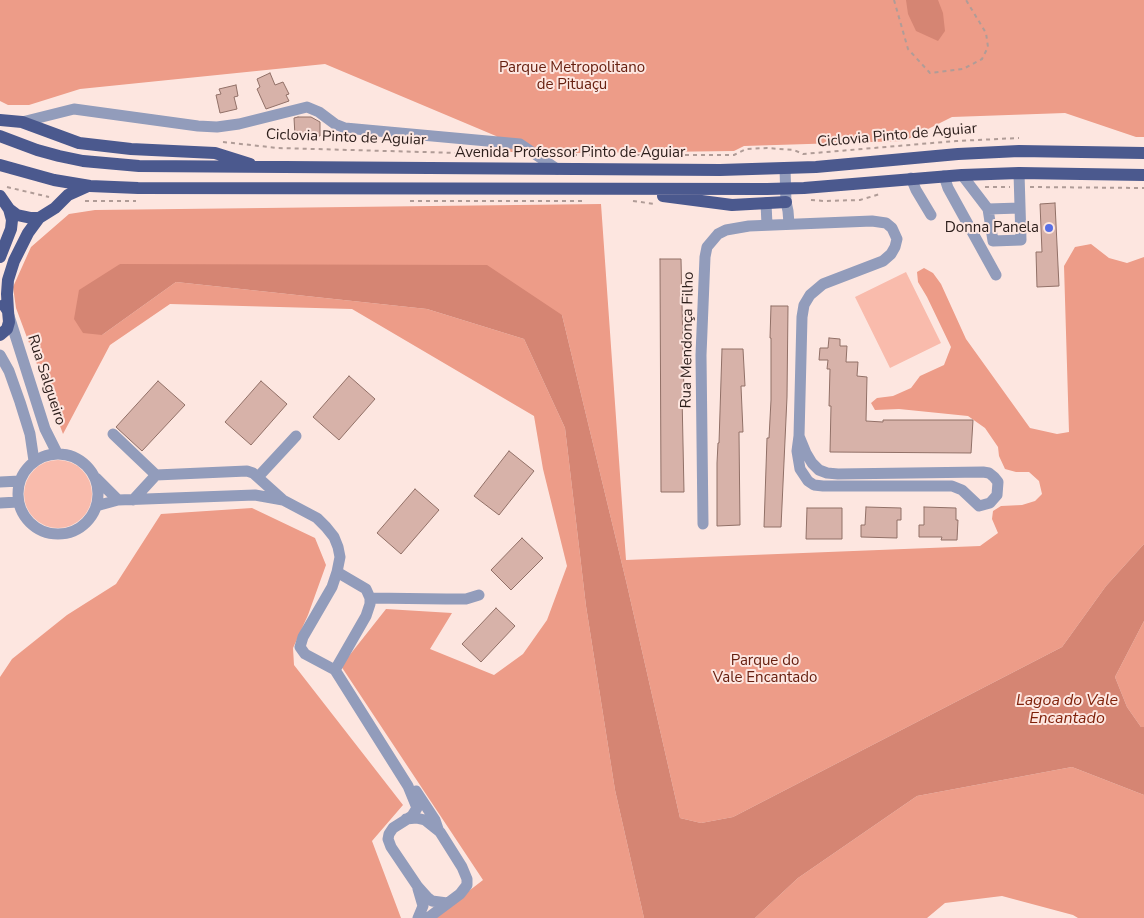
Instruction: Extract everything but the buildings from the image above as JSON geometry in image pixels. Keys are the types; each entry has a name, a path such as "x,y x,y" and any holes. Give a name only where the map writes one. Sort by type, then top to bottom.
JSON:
{"main road":[{"path":"0,114 79,143 131,149 215,153 257,167"},
{"path":"0,120 22,122"},
{"name":"Avenida Professor Pinto de Aguiar","path":"0,136 14,143 83,161 139,166 720,170 816,167 958,154 1019,151 1144,153"},
{"path":"0,165 54,180 111,188 560,188 618,190 786,188 962,175 1144,175"},
{"path":"0,335 7,329 9,322 6,309 8,280 14,261 28,233 39,218 47,214 76,190 90,186"},
{"path":"618,190 720,204 786,202"},
{"path":"0,196 9,209 17,215 39,218"},
{"path":"0,257 12,229 9,209"}],"street":[{"path":"22,122 74,109 218,127 239,124 306,107 319,112 335,124 345,128 520,144 557,169"},
{"path":"785,168 789,224"},
{"path":"962,175 988,209 993,241 1021,240 1019,174"},
{"path":"944,176 948,188 996,275"},
{"path":"911,178 916,190 932,215"},
{"path":"766,204 767,225"},
{"path":"988,209 1020,208"},
{"name":"Rua Mendonça Filho","path":"703,524 701,355 707,247 718,234 749,226 880,221 886,223 892,228 897,239 896,247 891,254 883,261 823,284 810,295 804,305 802,317 799,436"},
{"name":"Rua Salgueiro","path":"6,309 45,429 57,453"},
{"name":"Rua Salgueiro","path":"0,355 9,372 20,402 30,434 34,461"},
{"path":"113,434 156,475"},
{"path":"258,477 296,436"},
{"path":"799,436 812,463 827,473 984,472 989,473 998,482 997,495 990,504 979,506 962,490 952,486 839,487 814,485 804,477 800,469 797,451 799,436"},
{"path":"96,478 98,490 94,513 77,530 66,534 55,535 43,532 33,526 25,518 18,502 17,494 20,481 26,468 41,457 57,453 69,455 80,460 118,500"},
{"path":"133,500 156,475 246,471 254,473 283,500 318,518 334,537 340,557 337,572 332,587 303,637 300,647 306,654 335,670 408,786 417,808 412,816 394,828 389,834 388,840 395,854 418,887 432,901 447,903"},
{"path":"0,482 20,481"},
{"path":"96,506 118,500 255,495 283,500"},
{"path":"0,503 18,502"},
{"path":"335,670 366,616 370,604 370,598 366,589 337,572"},
{"path":"370,598 446,600 466,599 479,595"},
{"path":"408,786 418,794 435,820 467,879 464,890 428,918"},
{"path":"406,819 416,818 425,820 440,832"},
{"path":"418,887 423,906 418,918"}],"path":[{"path":"894,0 908,49 930,73 963,69 982,59 988,47 986,33 966,0"},
{"name":"Ciclovia Pinto de Aguiar","path":"537,155 714,156 734,155 746,149 767,148 794,150 803,154 956,141 1023,138"},
{"name":"Ciclovia Pinto de Aguiar","path":"217,142 278,148 499,154"},
{"path":"0,185 62,201"},
{"path":"82,201 140,200"},
{"path":"404,201 594,201"},
{"path":"634,201 661,205"}],"shaded area":[{"path":"906,272 941,343 890,368 855,297"},
{"path":"58,460 71,463 82,470 89,481 92,494 89,507 82,518 71,525 58,528 45,525 34,518 27,507 24,494 27,481 34,470 45,463"}],"green space":[{"name":"Parque Metropolitano de Pituaçu","path":"0,0 1144,0 1144,137 1136,137 1065,113 952,117 904,141 744,146 734,151 510,152 496,136 325,64 80,89 29,105 8,105 0,101"},
{"name":"Parque do Vale Encantado","path":"601,204 626,560 980,546 998,533 992,519 993,511 1001,506 1022,505 1035,501 1042,494 1039,481 1029,472 1016,472 1005,469 999,456 998,447 985,428 968,416 899,409 875,410 871,403 877,398 893,396 911,388 920,376 944,365 951,347 918,282 917,272 924,268 933,273 941,284 966,339 1030,428 1057,434 1069,432 1064,266 1075,247 1091,244 1109,258 1127,263 1144,257 1144,544 1106,586 1062,647 733,817 701,823 680,818 627,585 562,315 120,264 102,335 176,282 427,309 524,339 565,428 586,606 615,790 644,918 434,918 483,880 341,666 386,609 452,613 430,649 494,675 523,654 547,620 567,566 543,469 534,416 352,309 170,304 110,345 63,434 16,308 13,287 31,247 69,214 95,210"},
{"path":"252,508 315,538 326,565 308,615 293,648 294,665 403,805 372,841 401,918 0,918 0,677 12,659 67,615 116,584 161,514"},
{"path":"1144,621 1144,727 1141,727 1127,707 1115,677"},
{"path":"1072,767 1144,795 1144,918 1078,918 1002,896 945,903 927,918 755,918 798,878 917,796"}],"water":[{"path":"906,0 938,0 943,13 945,31 938,41 916,31 908,14"},
{"name":"Lagoa do Vale Encantado","path":"120,264 487,265 562,315 627,585 680,818 701,823 733,817 1062,647 1106,586 1144,544 1144,621 1115,677 1127,707 1141,727 1144,727 1144,795 1072,767 917,796 798,878 755,918 644,918 615,790 586,606 565,428 524,339 427,309 176,282 102,335 83,333 74,319 79,290"}],"place":[{"name":"Donna Panela","path":"1049,228"}]}
